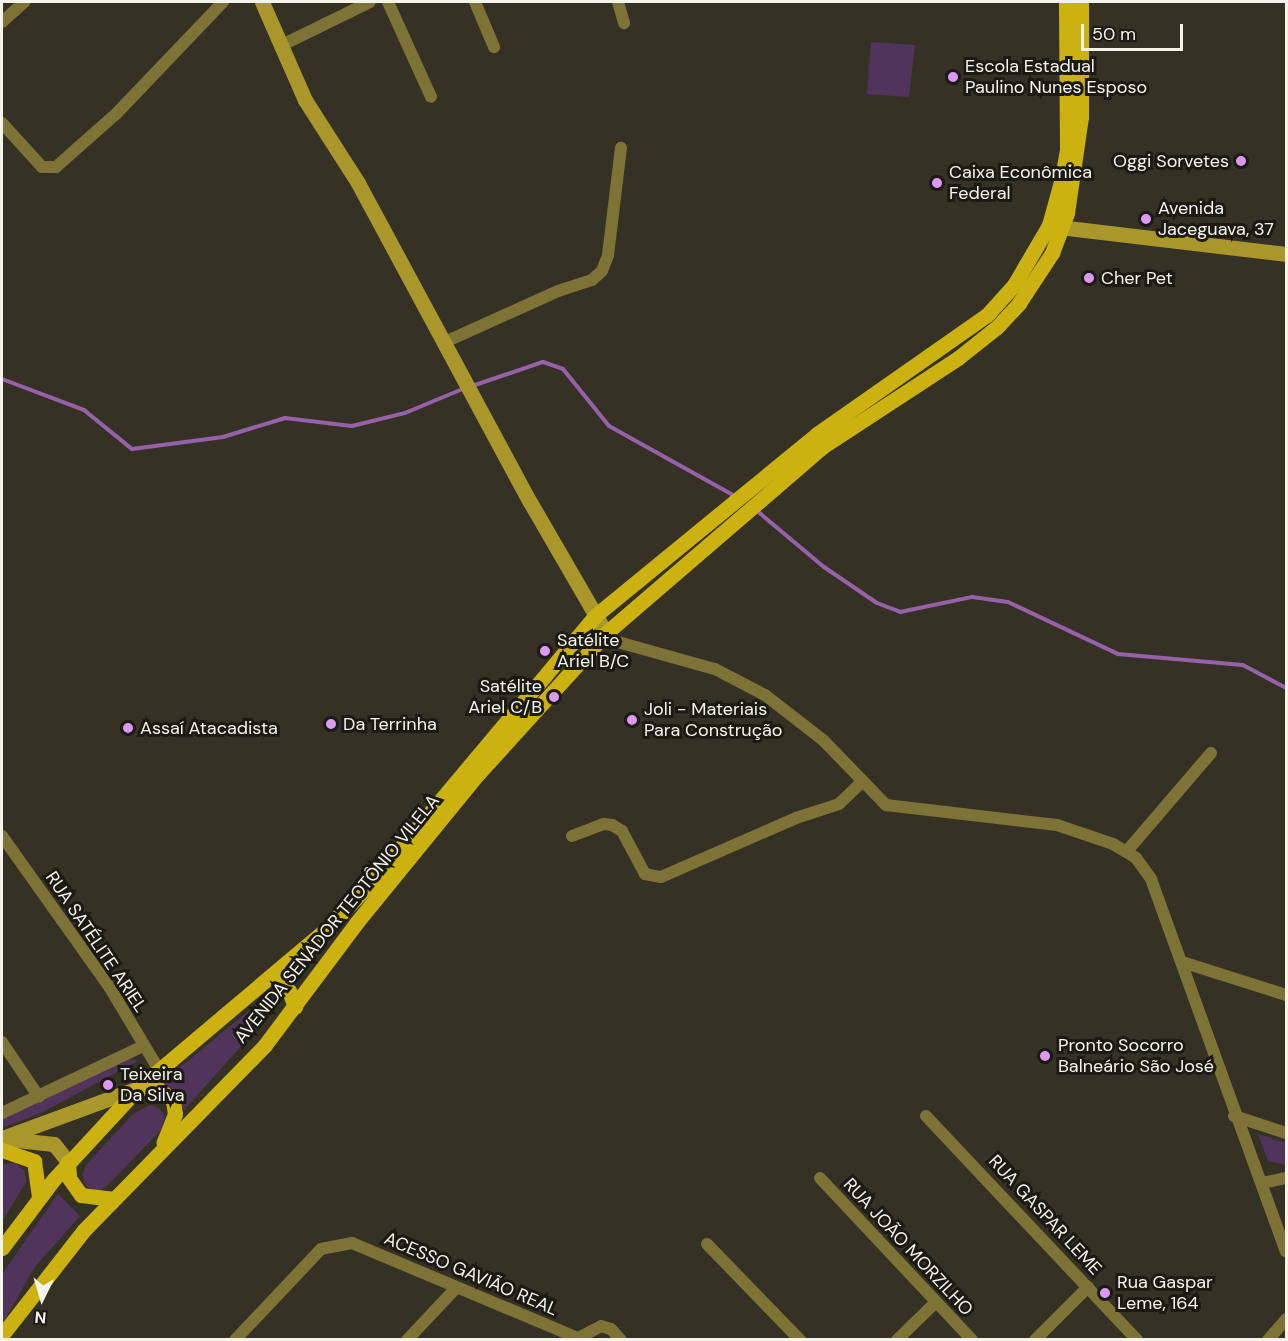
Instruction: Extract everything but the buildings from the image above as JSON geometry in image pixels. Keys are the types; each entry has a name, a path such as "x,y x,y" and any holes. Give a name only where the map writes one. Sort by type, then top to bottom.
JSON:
{"main road":[{"path":"262,2 305,100 358,183 406,277 445,342 606,633"},
{"path":"1056,226 1066,150 1066,2"},
{"path":"738,509 817,434 987,315 1056,226 1081,117 1081,2"},
{"path":"1056,226 1287,254"},
{"name":"AVENIDA SENADOR TEOTÔNIO VILELA","path":"2,1248 68,1162 138,1088 324,930 371,883 596,615 738,509"},
{"name":"AVENIDA SENADOR TEOTÔNIO VILELA","path":"2,1335 112,1199 157,1157 265,1045 343,940 477,775 606,633 738,509"},
{"path":"275,973 289,991 295,1007"},
{"path":"2,1138 138,1088 157,1088 167,1094 176,1107 157,1157"},
{"path":"2,1138 54,1144 68,1162 69,1178 81,1195 112,1199"},
{"path":"2,1150 34,1161 39,1198"}],"street":[{"path":"2,22 24,2"},
{"path":"2,123 42,167 52,169 67,158 223,2"},
{"path":"280,46 370,2"},
{"path":"388,2 431,97"},
{"path":"475,2 494,47"},
{"path":"618,2 624,23"},
{"path":"445,342 558,291 592,280 602,271 608,255 621,148"},
{"path":"606,633 618,642 686,659 742,682 823,740 886,805 1057,825 1127,851 1148,872 1182,962 1234,1116 1287,1251"},
{"path":"1127,851 1211,753"},
{"path":"572,836 604,824 612,825 622,831 645,874 661,877 796,818 840,804 863,781"},
{"name":"RUA SATÉLITE ARIEL","path":"2,836 110,988 142,1046 159,1070"},
{"path":"1182,962 1287,995"},
{"path":"2,1042 39,1096"},
{"path":"2,1113 142,1046"},
{"name":"RUA GASPAR LEME","path":"926,1116 1137,1340"},
{"path":"1234,1116 1287,1133"},
{"name":"RUA JOÃO MORZILHO","path":"820,1178 972,1340"},
{"path":"1262,1183 1287,1178"},
{"name":"ACESSO GAVIÃO REAL","path":"235,1340 312,1256 336,1243 352,1243 455,1289 575,1338"},
{"path":"707,1244 800,1340"},
{"path":"1035,1340 1088,1287"},
{"path":"407,1340 455,1289"},
{"path":"897,1340 935,1303"},
{"path":"1268,1340 1287,1319"},
{"path":"575,1338 601,1326 611,1329 621,1340"}],"shaded area":[{"path":"871,42 915,45 909,97 867,94"},
{"path":"269,994 278,998 277,1006 184,1110 161,1083"},
{"path":"128,1059 138,1061 41,1113 2,1128 2,1117"},
{"path":"150,1105 159,1108 165,1116 161,1130 106,1187 98,1191 86,1187 82,1175 87,1164 133,1114"},
{"path":"1258,1134 1286,1143 1286,1165 1268,1161"},
{"path":"14,1162 25,1171 26,1182 2,1222 2,1165"},
{"path":"58,1194 80,1216 34,1268 3,1323 2,1274"}],"waterway":[{"path":"472,386 543,362 563,369 609,426 735,496"},
{"path":"2,379 84,410 132,449 223,437 285,418 352,426 405,413 465,388"},
{"path":"756,510 824,567 877,603 900,612 972,597 1008,602 1118,654 1243,665 1286,688"}],"place":[{"name":"Escola Estadual Paulino Nunes Esposo","path":"953,77"},
{"name":"Oggi Sorvetes","path":"1241,161"},
{"name":"Caixa Econômica Federal","path":"937,183"},
{"name":"Avenida Jaceguava, 37","path":"1146,219"},
{"name":"Cher Pet","path":"1089,278"},
{"name":"Satélite Ariel B/C","path":"545,651"},
{"name":"Satélite Ariel C/B","path":"554,697"},
{"name":"Joli - Materiais Para Construção","path":"632,720"},
{"name":"Da Terrinha","path":"331,724"},
{"name":"Assaí Atacadista","path":"128,728"},
{"name":"Pronto Socorro Balneário São José","path":"1045,1056"},
{"name":"Teixeira Da Silva","path":"108,1085"},
{"name":"Rua Gaspar Leme, 164","path":"1105,1293"}]}
